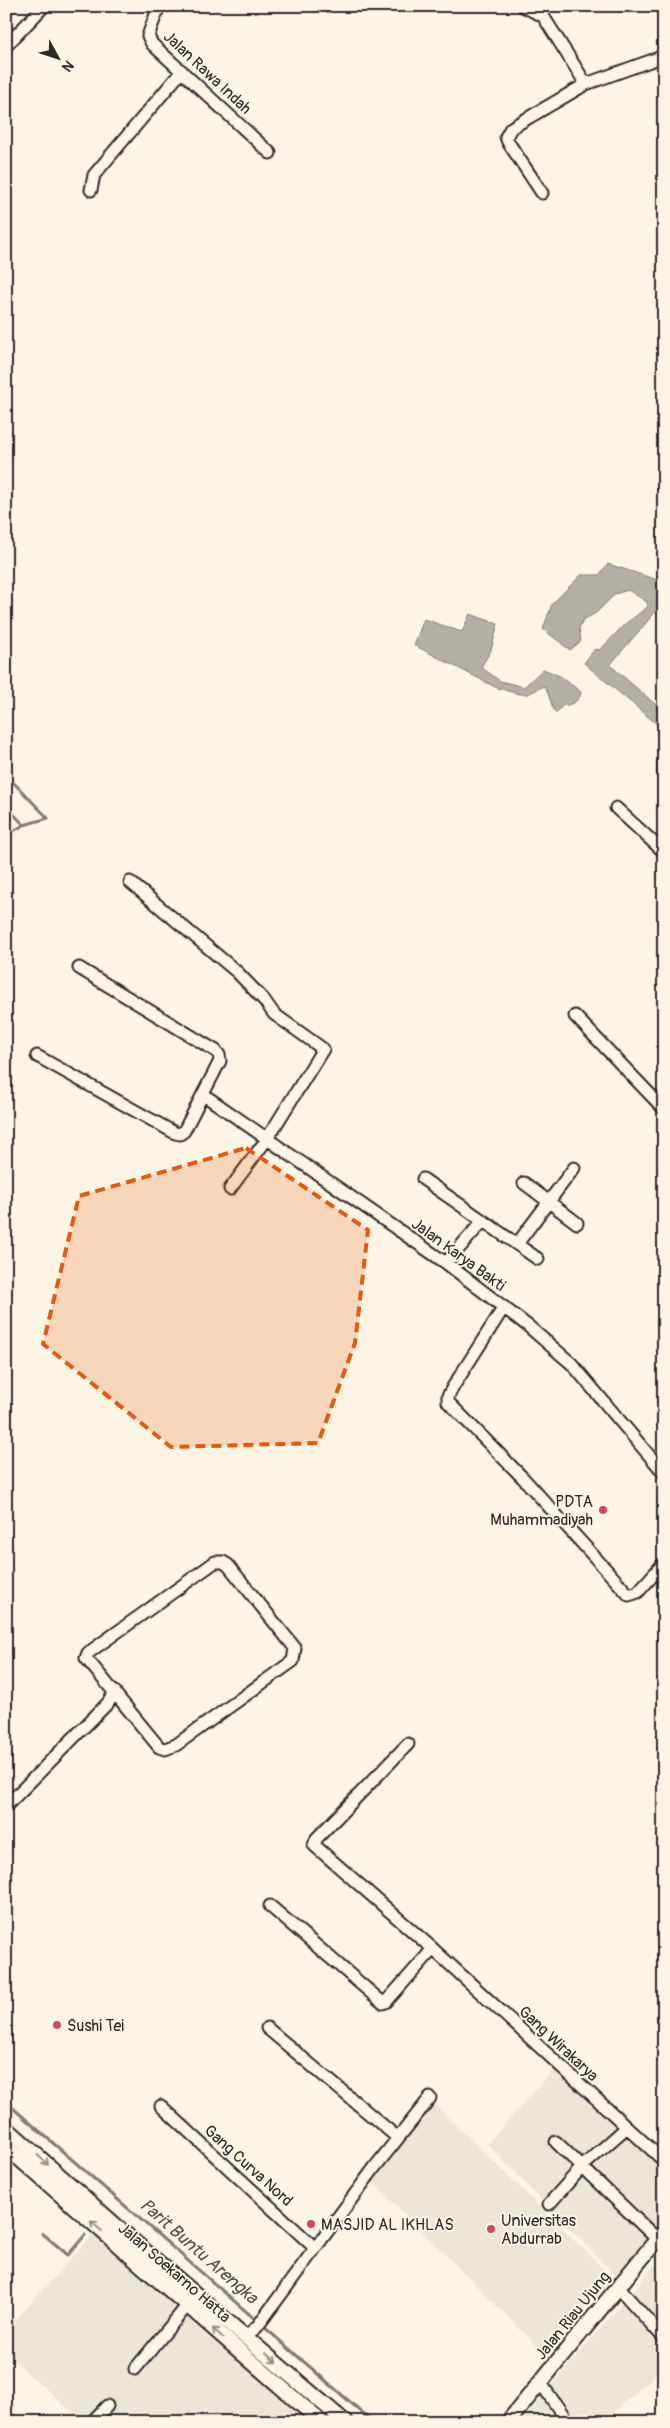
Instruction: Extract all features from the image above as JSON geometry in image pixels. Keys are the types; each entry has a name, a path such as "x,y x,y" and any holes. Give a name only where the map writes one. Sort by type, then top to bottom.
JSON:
{"main road":[{"name":"Jalan Soekarno Hatta","path":"6,2128 134,2242 251,2332 345,2422"},
{"name":"Jalan Soekarno Hatta","path":"6,2148 322,2422"},
{"name":"Jalan Riau Ujung","path":"508,2422 661,2235"}],"street":[{"path":"6,46 44,6"},
{"name":"Jalan Rawa Indah","path":"159,6 148,36 152,44 270,153"},
{"path":"523,6 543,16 586,84"},
{"path":"542,193 506,137 511,128 586,84 664,56"},
{"path":"91,190 94,175 182,71"},
{"path":"664,762 664,773"},
{"path":"616,808 664,852"},
{"path":"130,882 237,972 264,1000 274,1014 323,1048 267,1139 230,1189"},
{"path":"37,1056 175,1133 180,1134 184,1131 204,1095 220,1061 216,1051 79,968"},
{"path":"575,1016 664,1108"},
{"name":"Jalan Karya Bakti","path":"204,1095 446,1263 504,1307 572,1364 664,1473"},
{"path":"517,1244 574,1168"},
{"path":"423,1179 538,1259"},
{"path":"524,1183 577,1223"},
{"path":"446,1263 483,1221"},
{"path":"504,1307 453,1387 448,1396 448,1402 523,1478 629,1595 638,1592 664,1563"},
{"path":"215,1562 222,1562 228,1565 295,1648 293,1661 170,1748 159,1747 115,1692 89,1663 86,1658 88,1653 215,1562"},
{"path":"6,1806 108,1703 115,1692"},
{"name":"Gang Wirakarya","path":"408,1744 317,1838 314,1845 433,1949 664,2161"},
{"path":"270,1906 382,2003 386,2002 433,1949"},
{"path":"267,2028 398,2138"},
{"path":"251,2332 430,2098"},
{"name":"Gang Curva Nord","path":"161,2106 315,2248"},
{"path":"549,2204 583,2166 627,2127"},
{"path":"556,2142 661,2235"},
{"path":"618,2287 664,2338"},
{"path":"135,2369 187,2306"},
{"path":"540,2382 568,2422"},
{"path":"92,2422 107,2406"},
{"path":"6,2417 11,2422"}],"highlighted area":[{"path":"246,1148 368,1230 355,1343 318,1443 171,1447 43,1344 79,1196"}],"shaded area":[{"path":"608,564 664,582 664,606 662,604 610,665 664,712 664,730 584,663 595,649 600,650 625,624 645,609 648,606 647,602 628,590 615,594 596,613 583,620 579,628 581,641 570,650 543,629 552,604 581,575 599,575"},
{"path":"470,614 498,624 491,650 481,667 500,681 524,687 543,669 560,676 581,692 577,701 562,706 556,713 544,686 528,694 519,694 497,688 414,645 424,619 462,632"},
{"path":"553,2070 664,2171 664,2217 615,2275 487,2144"},
{"name":"Universitas Abdurrab","path":"433,2103 612,2277 543,2352 371,2181"},
{"path":"96,2231 321,2422 84,2422 6,2354 6,2330"},
{"path":"655,2265 664,2275 664,2367 603,2422 520,2422"}],"waterway":[{"path":"6,775 48,818 24,825 6,835"},
{"path":"6,806 24,825"},
{"name":"Parit Buntu Arengka","path":"6,2102 373,2422"},
{"path":"42,2233 68,2255 85,2235"}],"place":[{"name":"PDTA Muhammadiyah","path":"603,1510"},
{"name":"Sushi Tei","path":"57,2025"},
{"name":"MASJID AL IKHLAS","path":"311,2224"},
{"name":"Universitas Abdurrab","path":"491,2229"}]}
